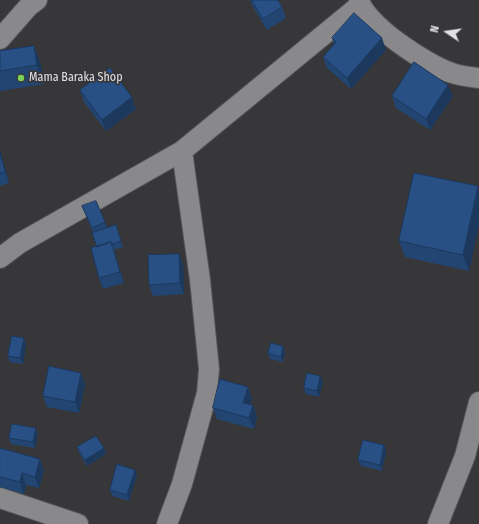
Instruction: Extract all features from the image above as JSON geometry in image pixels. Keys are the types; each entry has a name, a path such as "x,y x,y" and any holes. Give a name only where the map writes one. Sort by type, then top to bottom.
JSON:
{"street":[{"path":"0,39 29,6 37,0"},
{"path":"0,258 20,243 182,151 359,2 379,26 423,61 452,74 479,78"},
{"path":"167,524 182,484 207,392 209,369 200,280 182,151"},
{"path":"438,524 465,456 479,402"},
{"path":"0,498 78,524"}],"building":[{"path":"252,0 278,0 282,7 263,19"},
{"path":"354,13 382,38 347,78 323,57 336,42 332,38"},
{"path":"34,46 37,65 0,71 0,51"},
{"path":"414,62 448,85 426,119 392,96"},
{"path":"110,68 132,97 102,120 80,90"},
{"path":"0,153 5,172 0,173"},
{"path":"414,173 478,186 463,255 399,241"},
{"path":"96,201 105,222 92,228 82,206"},
{"path":"116,225 121,241 112,244 111,242 97,247 92,233"},
{"path":"111,242 120,272 99,278 91,248"},
{"path":"179,254 180,283 149,285 148,255"},
{"path":"12,336 24,338 20,358 8,356"},
{"path":"271,343 283,346 281,357 268,353"},
{"path":"49,366 81,373 75,402 43,396"},
{"path":"307,373 320,376 317,391 304,388"},
{"path":"220,379 248,387 243,403 253,405 249,418 213,408"},
{"path":"12,424 36,428 33,442 9,438"},
{"path":"96,436 104,448 85,460 77,447"},
{"path":"363,440 384,445 380,465 358,460"},
{"path":"0,448 40,459 35,477 22,473 20,482 0,477"},
{"path":"117,464 135,470 127,495 110,490"}],"place":[{"name":"Mama Baraka Shop","path":"21,78"}]}
